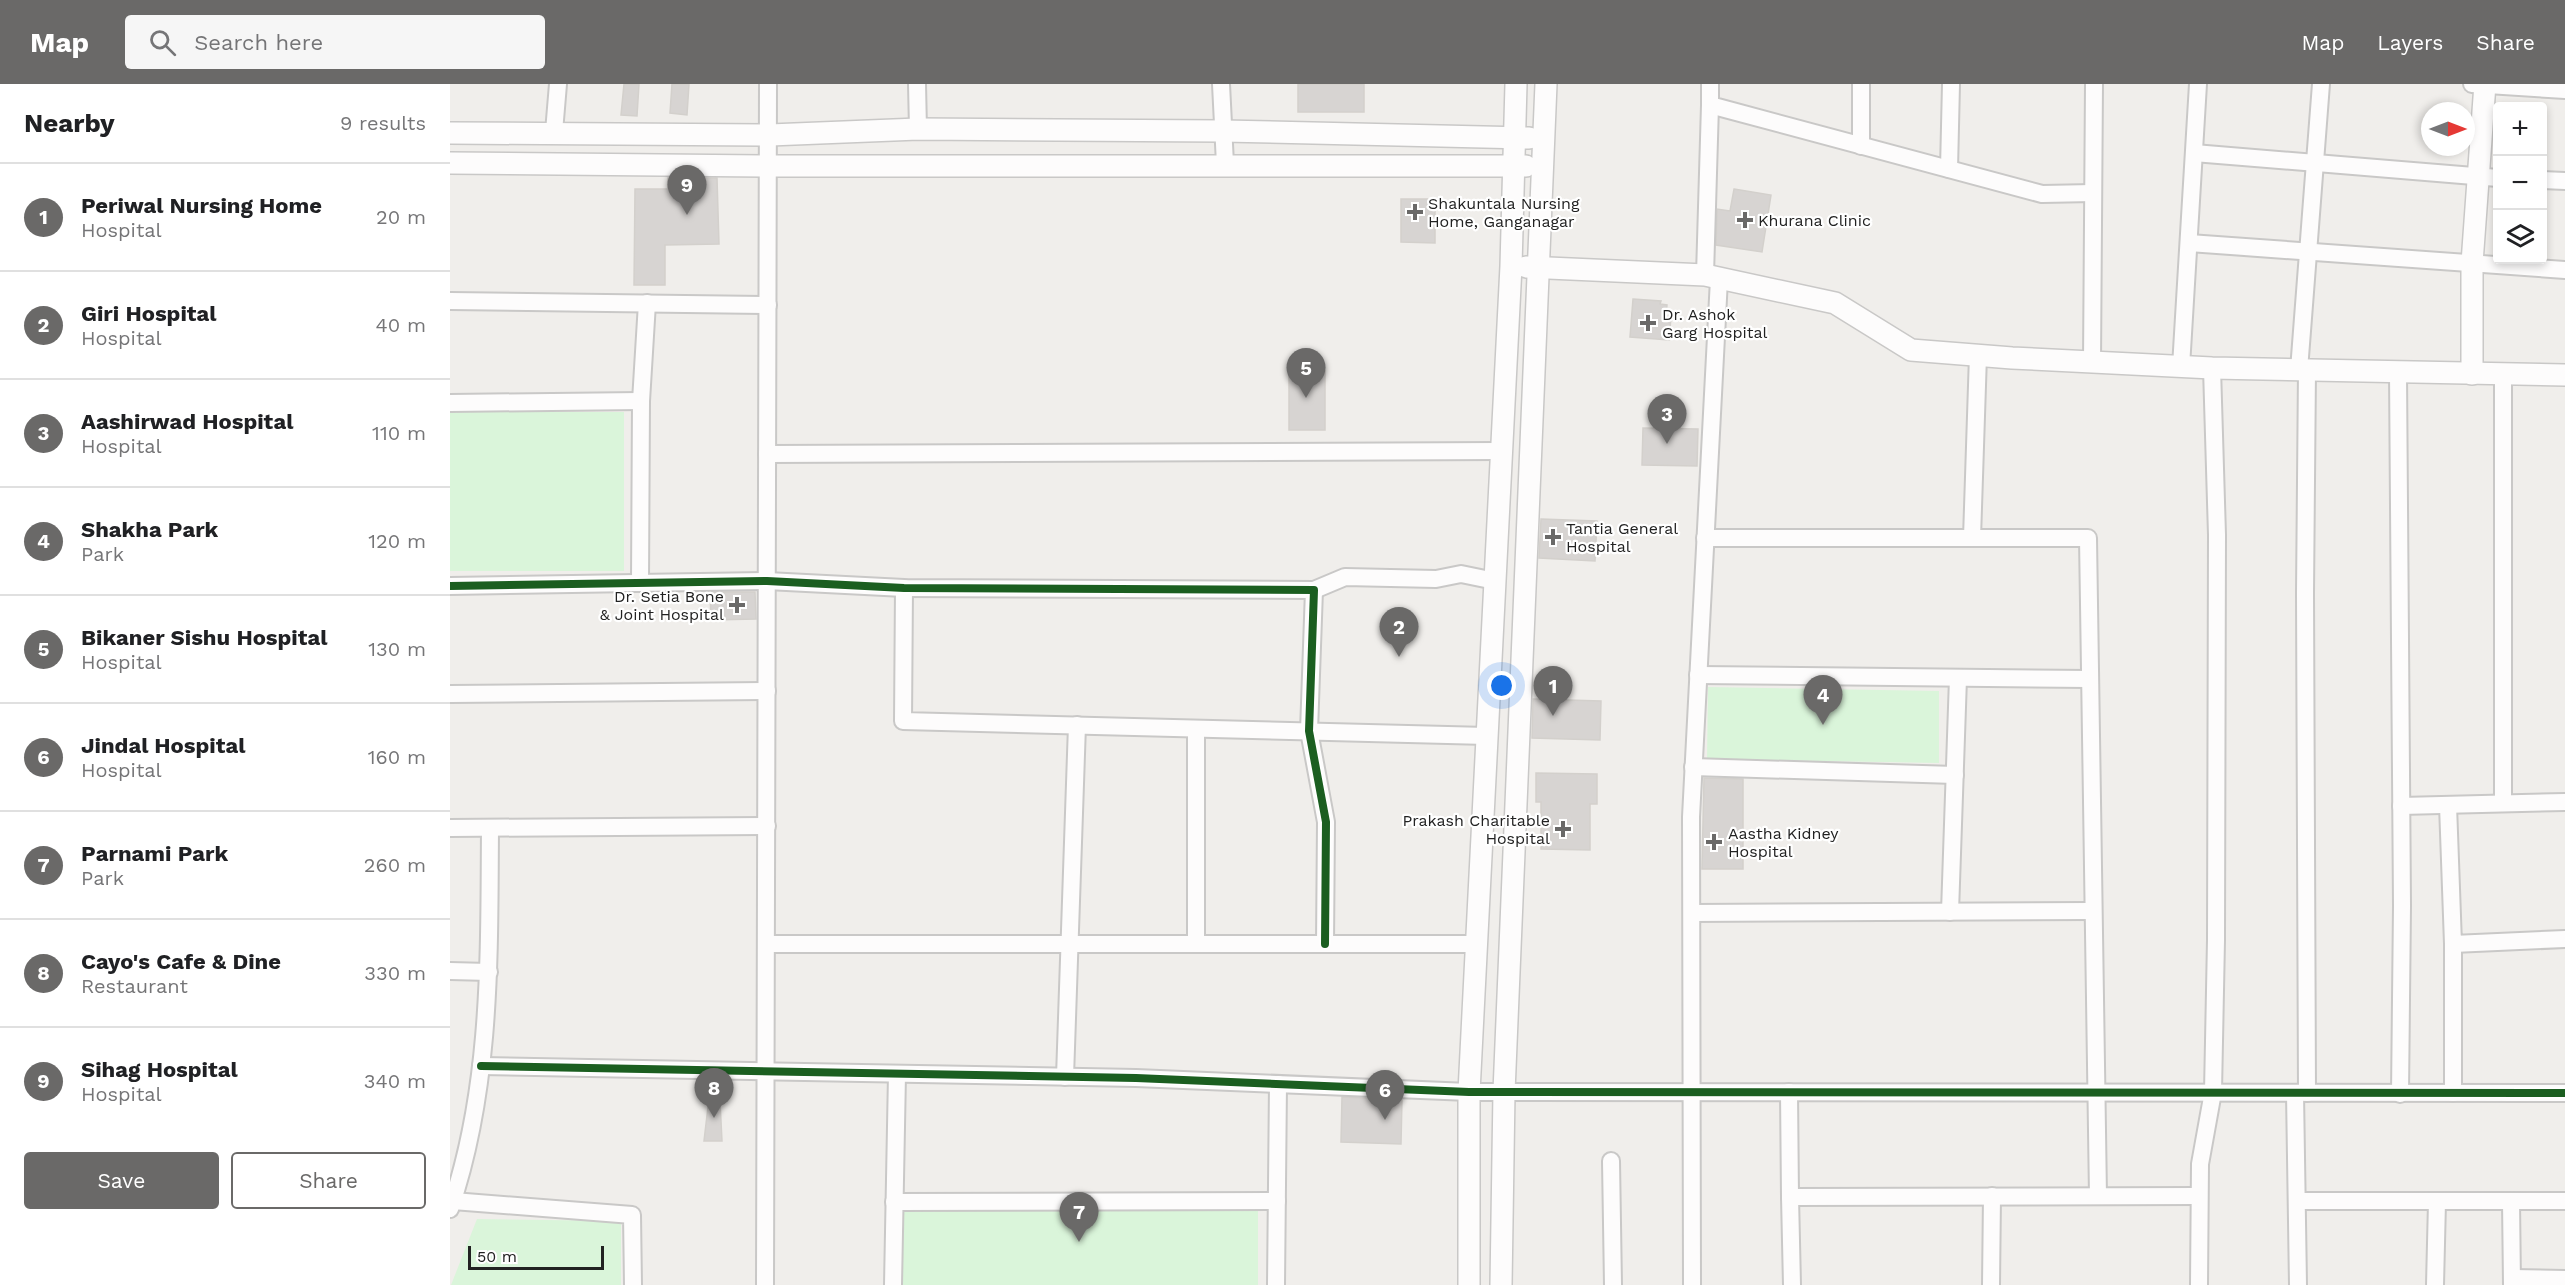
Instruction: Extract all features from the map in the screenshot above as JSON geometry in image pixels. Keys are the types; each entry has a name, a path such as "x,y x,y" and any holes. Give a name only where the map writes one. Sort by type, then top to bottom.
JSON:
{"street":[{"path":"554,132 558,84"},
{"path":"765,1285 766,454 770,166 768,84"},
{"path":"917,84 918,129"},
{"path":"1221,84 1225,164"},
{"path":"1469,1285 1469,1092 1511,266 1516,84"},
{"path":"1501,1285 1504,1092 1546,84"},
{"path":"1692,1285 1693,767 1705,538 1712,277 1710,84"},
{"path":"1861,84 1861,146"},
{"path":"1949,169 1951,84"},
{"path":"2092,362 2094,84"},
{"path":"2181,367 2198,84"},
{"path":"2298,1285 2296,1201 2301,1093 2305,593 2303,370 2308,250 2321,84"},
{"path":"2472,374 2472,264 2488,178 2481,84 2565,90"},
{"path":"1710,105 2042,194 2093,193"},
{"path":"450,133 770,135 918,129 1223,131 1544,138"},
{"path":"2194,153 2488,178"},
{"path":"450,163 770,166 1543,165"},
{"path":"2547,180 2565,181"},
{"path":"2189,243 2565,270"},
{"path":"1511,266 1712,277 1835,303 1911,350 2181,367 2503,376 2565,375"},
{"path":"450,300 768,305"},
{"path":"640,583 641,401 647,303"},
{"path":"1972,538 1978,355"},
{"path":"2199,1285 2200,1164 2213,1092 2217,536 2212,368"},
{"path":"2398,372 2400,1094"},
{"path":"2503,376 2503,803"},
{"path":"450,403 641,401"},
{"path":"766,454 1501,451"},
{"path":"1705,538 2088,538 2094,1091 2098,1196"},
{"path":"450,586 767,581 904,588 1314,590 1345,577 1436,579 1461,574 1495,582"},
{"path":"904,588 903,721 1487,736"},
{"path":"1314,590 1309,731 1326,822 1325,944"},
{"path":"1698,675 2089,679"},
{"path":"1950,912 1958,678"},
{"path":"450,694 767,691"},
{"path":"1065,1077 1077,725"},
{"path":"1196,729 1196,943"},
{"path":"1693,767 1955,775"},
{"path":"2401,806 2565,802"},
{"path":"2448,805 2453,944 2453,1093"},
{"path":"450,828 767,826"},
{"path":"490,828 489,972 481,1066 451,1205 632,1215 633,1285"},
{"path":"1692,914 2092,911"},
{"path":"2453,944 2565,939"},
{"path":"767,944 1476,944"},
{"path":"450,971 489,972"},
{"path":"481,1066 1065,1077 1469,1092 2565,1093"},
{"path":"893,1285 897,1074"},
{"path":"1276,1285 1278,1084"},
{"path":"1789,1092 1791,1285"},
{"path":"1611,1161 1612,1285"},
{"path":"1991,1285 1992,1196"},
{"path":"1790,1197 2199,1196"},
{"path":"894,1202 1277,1201"},
{"path":"2296,1201 2565,1201"},
{"path":"2511,1201 2512,1282 2565,1279"},
{"path":"2435,1285 2437,1202"}],"green space":[{"path":"450,412 624,412 624,571 450,571"},
{"path":"1708,687 1939,691 1939,763 1707,759"},
{"path":"1258,1197 1258,1285 900,1285 899,1199"},
{"path":"477,1219 621,1221 621,1285 451,1285"}],"building":[{"path":"624,84 639,84 637,116 621,115"},
{"path":"672,84 689,84 687,115 670,113"},
{"path":"1298,84 1364,84 1364,112 1298,112"},
{"path":"668,178 717,178 719,244 665,245 665,285 634,285 635,189 668,189"},
{"path":"1734,189 1771,195 1762,252 1716,245 1717,209 1730,211"},
{"path":"1401,199 1435,199 1435,243 1401,242"},
{"path":"1633,299 1661,301 1660,304 1667,305 1666,316 1671,317 1669,340 1630,337"},
{"path":"1289,371 1325,371 1325,430 1289,430"},
{"path":"1643,428 1698,429 1697,466 1642,465"},
{"path":"1541,519 1597,521 1595,561 1539,558"},
{"path":"710,592 755,592 756,619 711,620"},
{"path":"1533,699 1601,701 1600,740 1532,738"},
{"path":"1536,773 1597,774 1597,804 1590,804 1590,850 1541,849 1541,802 1536,802"},
{"path":"1704,778 1743,779 1743,869 1702,869"},
{"path":"711,1081 719,1081 722,1141 704,1141"},
{"path":"1342,1097 1402,1100 1401,1144 1341,1142"}],"cycle path":[{"path":"450,586 767,581 904,588 1314,590 1309,731 1326,822 1325,944"},
{"path":"481,1066 1136,1078 1469,1092 2565,1093"}],"place":[{"name":"Shakuntala Nursing Home, Ganganagar","path":"1415,212"},
{"name":"Sihag Hospital","path":"687,215"},
{"name":"Khurana Clinic","path":"1745,220"},
{"name":"Dr. Ashok Garg Hospital","path":"1648,323"},
{"name":"Bikaner Sishu Hospital","path":"1306,398"},
{"name":"Aashirwad Hospital","path":"1667,444"},
{"name":"Tantia General Hospital","path":"1553,537"},
{"name":"Dr. Setia Bone & Joint Hospital","path":"737,605"},
{"name":"Giri Hospital","path":"1399,657"},
{"name":"Periwal Nursing Home","path":"1553,716"},
{"name":"Shakha Park","path":"1823,725"},
{"name":"Prakash Charitable Hospital","path":"1563,829"},
{"name":"Aastha Kidney Hospital","path":"1714,842"},
{"name":"Cayo's Cafe & Dine","path":"714,1118"},
{"name":"Jindal Hospital","path":"1385,1120"},
{"name":"Parnami Park","path":"1079,1242"}]}
